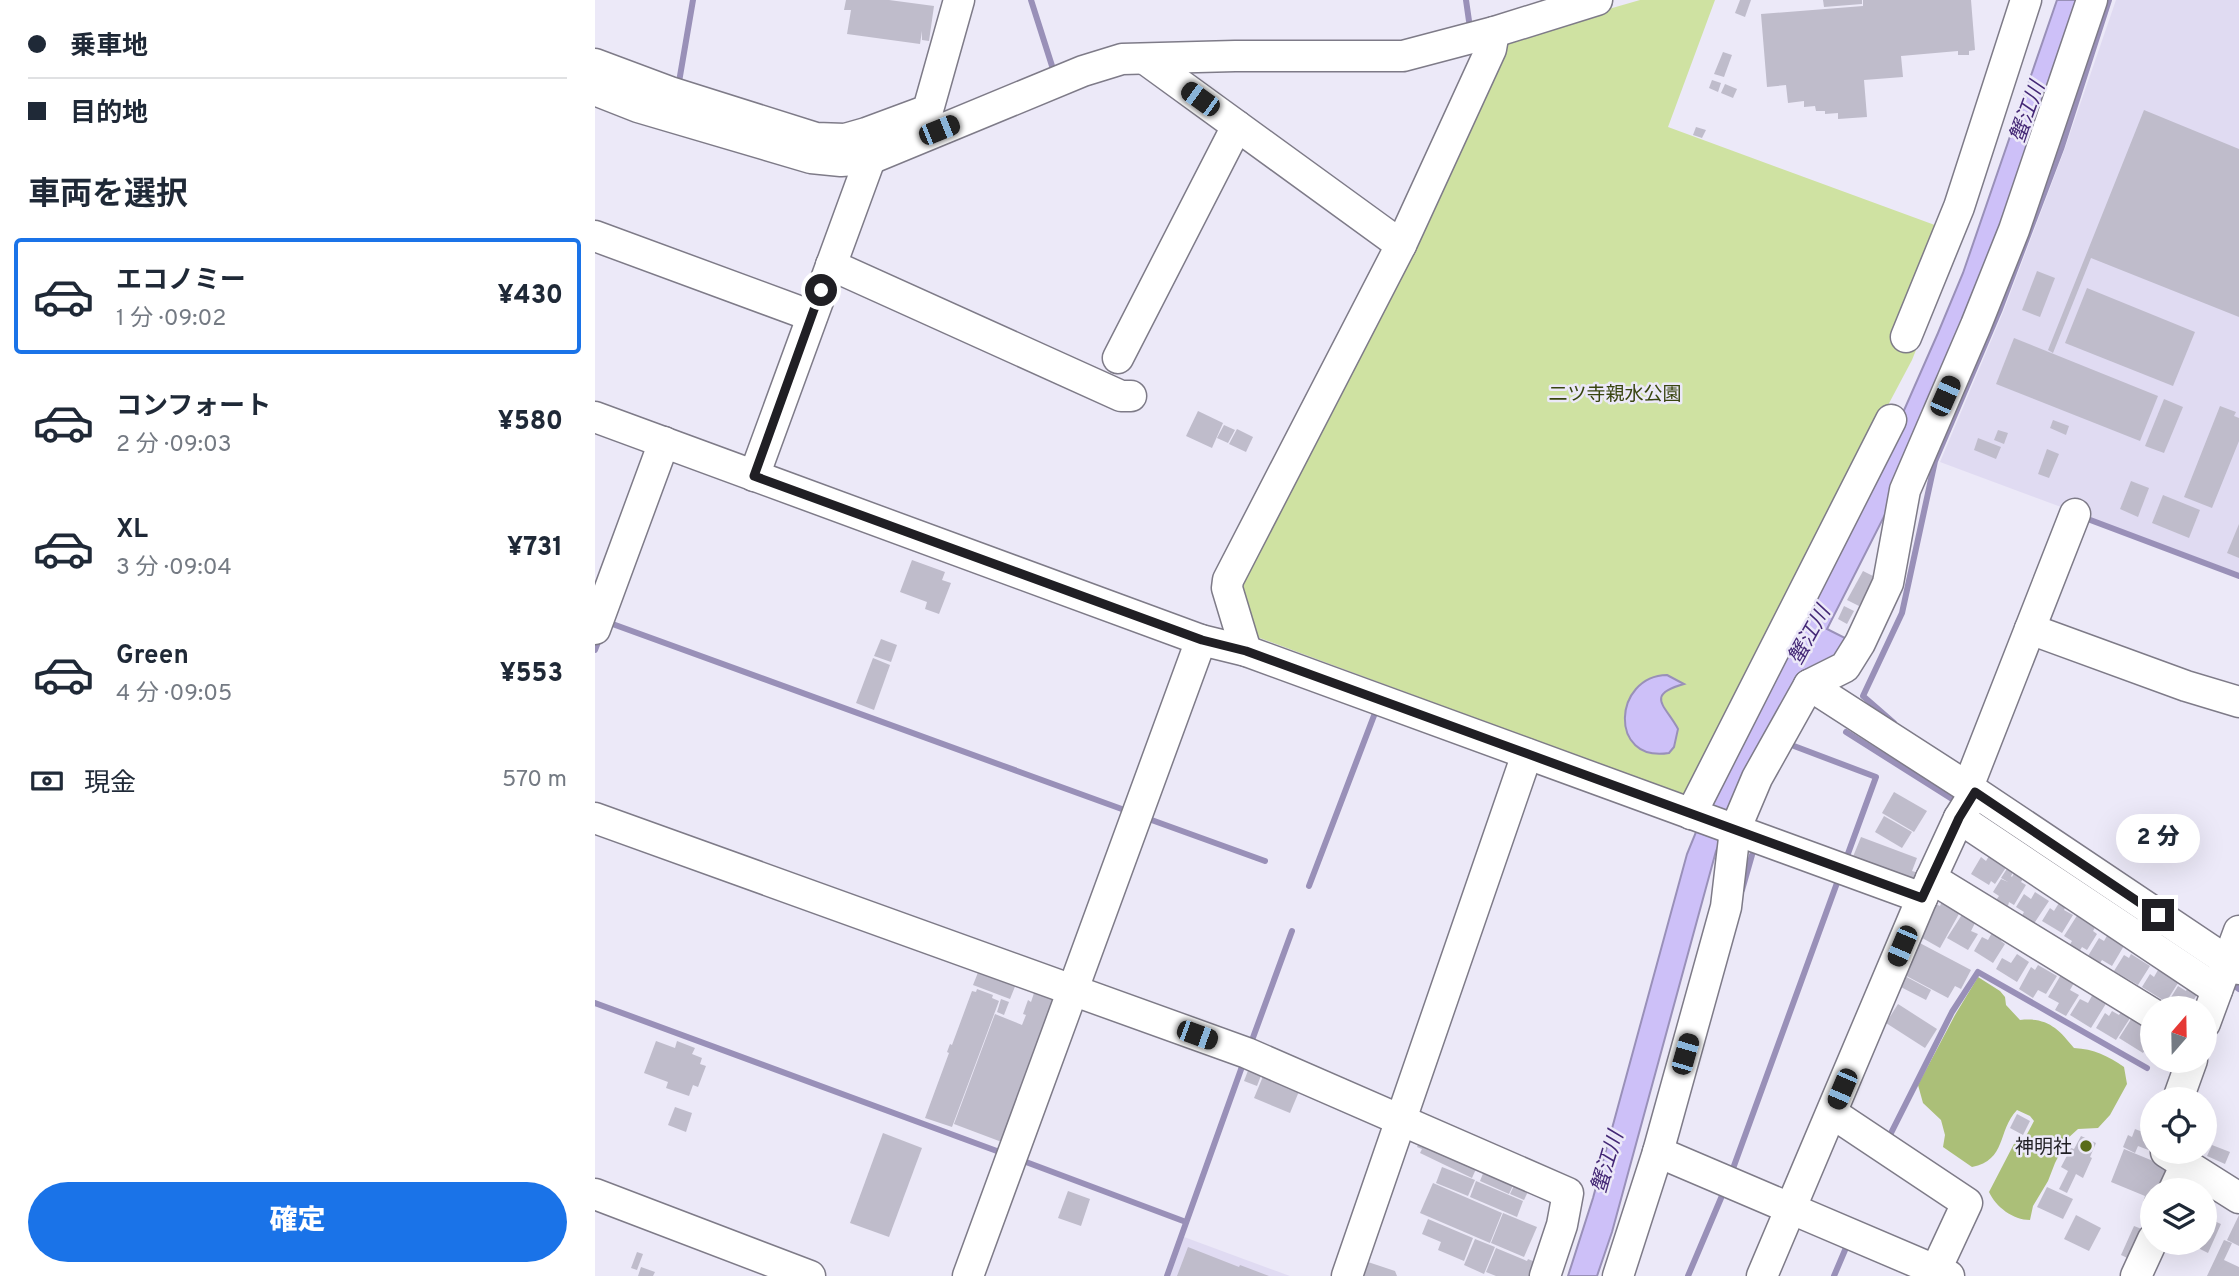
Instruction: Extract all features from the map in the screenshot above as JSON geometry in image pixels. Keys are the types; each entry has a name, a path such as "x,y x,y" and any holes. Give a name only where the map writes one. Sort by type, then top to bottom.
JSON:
{"street":[{"path":"595,64 670,92 816,138 845,139 928,110 959,0"},
{"path":"595,90 638,107 811,158 841,161 870,159 1083,71 1122,60 1403,56 1597,0"},
{"path":"1906,337 1959,207 2026,0"},
{"path":"1618,1276 1658,1152 1726,907 1735,830 1757,778 1809,685 1845,667 1860,643 1888,583 1905,490 2014,230 2092,0"},
{"path":"1246,651 1227,588 1228,580 1401,245 1491,49 1493,32"},
{"path":"1145,59 1401,245"},
{"path":"1118,358 1237,126"},
{"path":"754,476 870,159"},
{"path":"595,236 812,316"},
{"path":"831,265 1121,396 1131,396"},
{"path":"595,417 1202,640 1246,651 1735,830 1927,888 2140,1007"},
{"path":"1691,814 1891,420"},
{"path":"595,629 664,442"},
{"path":"1762,1276 1927,888 1967,802 2075,514"},
{"path":"2030,629 2186,686 2239,702"},
{"path":"968,1276 1202,640"},
{"path":"1809,685 1967,802 2225,975"},
{"path":"1346,1276 1527,754"},
{"path":"595,818 1247,1053 1568,1193 1562,1225 1545,1276"},
{"path":"2216,996 2239,931"},
{"path":"1658,1152 1939,1274 1967,1203 1832,1113"},
{"path":"2175,1169 2239,1198"},
{"path":"595,1194 768,1268 810,1276"},
{"path":"2136,1276 2146,1255"}],"shaded area":[{"path":"2116,0 2239,0 2239,573 1940,462 2004,310 2064,151"},
{"path":"1184,1237 1290,1276 1170,1276"}],"green space":[{"name":"二ツ寺親水公園","path":"1640,0 1715,0 1668,127 1962,235 1912,360 1793,584 1689,799 1517,739 1518,734 1257,637 1240,582 1409,253 1512,37"},
{"path":"1978,977 2000,991 2005,997 2006,1005 2020,1020 2045,1022 2063,1035 2074,1048 2101,1054 2124,1067 2127,1084 2110,1115 2098,1128 2078,1129 2067,1139 2033,1206 2030,1220 2017,1218 2006,1212 1989,1192 2016,1140 2025,1138 2034,1121 2030,1116 2017,1110 1991,1158 1972,1167 1943,1147 1945,1135 1941,1120 1923,1103 1918,1085"}],"water":[{"name":"蟹江川","path":"2057,0 2083,0 2007,226 1902,481 1827,629 1857,644 1731,818 1716,851 1612,1232 1597,1276 1568,1276 1593,1198 1687,854 1705,810 1876,474 1938,333 1963,273"},
{"path":"1667,675 1684,684 1672,688 1661,697 1664,708 1678,729 1674,747 1669,753 1649,753 1635,745 1627,733 1625,718 1628,703 1636,689 1649,679"}],"building":[{"path":"846,0 889,0 934,6 929,41 922,40 922,31 920,44 847,34 851,10 844,10"},
{"path":"1740,0 1751,0 1745,17 1735,13"},
{"path":"1823,0 1862,0 1862,4 1824,7"},
{"path":"1863,0 1971,0 1975,50 1969,51 1969,55 1958,55 1958,51 1901,56 1903,77 1864,80 1867,117 1838,119 1838,113 1825,114 1825,111 1816,111 1815,106 1804,107 1804,101 1788,103 1786,85 1767,87 1761,14 1863,6"},
{"path":"1723,52 1732,55 1724,77 1714,74"},
{"path":"1712,80 1721,83 1718,92 1709,88"},
{"path":"1725,84 1737,89 1733,98 1721,93"},
{"path":"2144,110 2239,149 2239,317 2091,258 2053,353 2048,350"},
{"path":"1696,127 1706,130 1702,138 1693,135"},
{"path":"2037,271 2055,278 2040,317 2022,310"},
{"path":"2087,288 2195,332 2173,386 2065,343"},
{"path":"2014,338 2158,396 2140,441 1996,384"},
{"path":"2164,399 2183,407 2164,453 2145,446"},
{"path":"2220,406 2236,412 2234,416 2239,418 2239,441 2212,508 2184,497"},
{"path":"1198,411 1223,423 1212,448 1186,436"},
{"path":"2053,420 2069,426 2066,435 2050,428"},
{"path":"1224,425 1235,430 1228,443 1217,438"},
{"path":"1237,429 1253,437 1246,452 1229,444"},
{"path":"1998,430 2008,433 2004,444 1994,440"},
{"path":"1978,438 2001,447 1996,459 1974,450"},
{"path":"2047,449 2059,454 2049,478 2038,474"},
{"path":"2131,481 2149,488 2138,517 2120,509"},
{"path":"2163,495 2200,510 2189,538 2152,523"},
{"path":"2239,524 2239,558 2227,553"},
{"path":"912,560 945,572 942,580 951,583 939,614 925,609 927,602 900,592"},
{"path":"1863,571 1875,577 1859,606 1847,600"},
{"path":"1844,606 1854,611 1847,624 1838,619"},
{"path":"881,639 897,645 891,662 874,656"},
{"path":"873,658 890,665 874,710 856,703"},
{"path":"1894,792 1927,811 1914,832 1882,813"},
{"path":"1884,816 1912,832 1902,848 1875,832"},
{"path":"1861,837 1917,858 1912,871 1919,873 1912,890 1850,864"},
{"path":"1989,856 2007,866 1995,884 1991,881 1989,885 1971,874 1981,857 1986,861"},
{"path":"2008,867 2014,871 2012,877 2015,871 2024,877 2021,882 2026,885 2014,905 2009,902 2008,906 2005,904 2000,912 1992,906 1999,896 1993,892 2001,879 2008,882 2001,878"},
{"path":"2035,892 2049,901 2033,925 2021,917 2024,912 2016,907 2024,894 2031,899"},
{"path":"1942,901 1960,912 1940,948 1917,935 1934,903 1940,906"},
{"path":"2059,903 2066,906 2064,910 2073,915 2062,933 2042,921 2050,908 2054,911"},
{"path":"1963,913 1976,921 1971,931 1978,934 1968,950 1947,938"},
{"path":"2078,914 2096,926 2093,931 2097,934 2087,950 2082,947 2079,952 2069,946 2072,941 2064,936"},
{"path":"1994,929 2004,935 2001,941 2005,944 1993,963 1974,951 1982,937 1988,940"},
{"path":"2108,934 2125,944 2112,966 2088,956 2099,938 2104,941"},
{"path":"1916,941 1971,970 1961,989 1955,986 1948,998 1899,972"},
{"path":"2017,954 2029,962 2017,982 1996,969 2002,958 2011,963"},
{"path":"2131,954 2150,966 2138,985 2114,971 2124,955 2129,958"},
{"path":"981,965 1018,979 1010,999 973,985"},
{"path":"2038,965 2057,976 2046,994 2038,990 2033,998 2019,989 2031,967 2035,970"},
{"path":"2158,970 2178,983 2170,996 2156,996 2142,987 2150,974 2154,977"},
{"path":"2062,973 2075,981 2070,990 2079,995 2066,1016 2055,1010 2059,1003 2048,997"},
{"path":"1901,974 1931,990 1926,1000 1895,984"},
{"path":"2178,986 2186,991 2188,987 2198,993 2196,996 2172,996"},
{"path":"977,989 993,995 992,998 999,1001 952,1127 925,1118 950,1044 952,1045 972,991 976,992"},
{"path":"1035,990 1059,999 1007,1144 954,1124 995,1014 1022,1025 1028,1000 1031,1002"},
{"path":"2093,994 2107,1002 2091,1028 2070,1015 2080,999 2088,1003"},
{"path":"1001,999 1009,1002 1004,1015 997,1012"},
{"path":"1898,1004 1937,1029 1925,1048 1886,1023"},
{"path":"2123,1009 2132,1015 2116,1040 2096,1028 2105,1013 2109,1016 2112,1011 2119,1015"},
{"path":"2135,1013 2140,1017 2140,1051 2119,1038"},
{"path":"656,1041 675,1048 677,1041 695,1048 692,1054 702,1058 700,1064 706,1066 698,1087 693,1085 689,1096 666,1088 668,1082 644,1073"},
{"path":"1249,1068 1262,1073 1257,1086 1244,1081"},
{"path":"1264,1074 1300,1089 1290,1113 1254,1098"},
{"path":"675,1107 692,1113 686,1132 668,1125"},
{"path":"2017,1114 2030,1121 2023,1135 2010,1128"},
{"path":"2135,1129 2140,1131 2140,1147 2135,1153 2123,1147 2128,1135 2132,1137"},
{"path":"883,1133 922,1148 889,1237 850,1223"},
{"path":"1423,1134 1482,1162 1478,1171 1476,1169 1472,1178 1420,1153 1422,1149 1417,1147"},
{"path":"2081,1136 2096,1143 2083,1178 2076,1174 2067,1193 2059,1189 2068,1171 2061,1167"},
{"path":"2217,1147 2230,1152 2225,1164 2217,1160"},
{"path":"2124,1149 2140,1156 2140,1164 2160,1164 2175,1170 2172,1178 2140,1178 2140,1194 2111,1182"},
{"path":"1486,1166 1516,1179 1509,1194 1480,1181"},
{"path":"1442,1167 1475,1180 1468,1196 1436,1183"},
{"path":"1518,1177 1532,1183 1524,1200 1510,1194"},
{"path":"1476,1181 1523,1201 1517,1217 1470,1197"},
{"path":"1433,1183 1502,1213 1490,1243 1420,1213"},
{"path":"2047,1187 2073,1199 2063,1219 2037,1207"},
{"path":"1068,1191 1090,1199 1081,1226 1058,1218"},
{"path":"1503,1213 1537,1227 1524,1257 1491,1243"},
{"path":"2076,1215 2101,1228 2089,1251 2064,1239"},
{"path":"2239,1215 2239,1246 2227,1240"},
{"path":"1428,1219 1473,1238 1464,1261 1438,1250 1441,1242 1422,1234"},
{"path":"2134,1226 2140,1228 2142,1255 2138,1263 2121,1255"},
{"path":"1475,1239 1495,1247 1484,1274 1464,1265"},
{"path":"2224,1240 2232,1243 2224,1260 2239,1267 2239,1276 2207,1276"},
{"path":"1188,1247 1239,1267 1240,1265 1269,1276 1177,1276"},
{"path":"1496,1248 1540,1264 1535,1276 1496,1276 1486,1272"},
{"path":"637,1252 643,1254 637,1270 631,1268"},
{"path":"1365,1261 1395,1271 1397,1276 1360,1276"},
{"path":"641,1267 655,1272 653,1276 638,1276"}],"waterway":[{"path":"679,82 693,0"},
{"path":"1031,0 1053,69"},
{"path":"1466,0 1469,21"},
{"path":"1894,723 1863,696 1902,613 1935,461 2000,309 2061,149 2109,0"},
{"path":"2085,518 2239,576"},
{"path":"607,622 1130,812"},
{"path":"595,650 600,637"},
{"path":"1309,886 1375,713"},
{"path":"1846,732 1960,804"},
{"path":"1794,746 1876,777 1846,859"},
{"path":"1146,818 1265,861"},
{"path":"1742,890 1752,855"},
{"path":"1731,1174 1837,883"},
{"path":"1254,1044 1251,1043 1292,931"},
{"path":"1887,1141 1952,1012 1978,972 2140,1064"},
{"path":"2229,982 2239,989"},
{"path":"595,1003 1005,1154"},
{"path":"1167,1276 1244,1061"},
{"path":"1018,1159 1186,1222"},
{"path":"1688,1276 1724,1191"},
{"path":"1834,1276 1848,1243"}],"place":[{"name":"神明社","path":"2086,1146"}],"route":[{"path":"821,290 754,476 1202,640 1246,651 1922,898 1959,818 1975,792 2158,915"}]}
